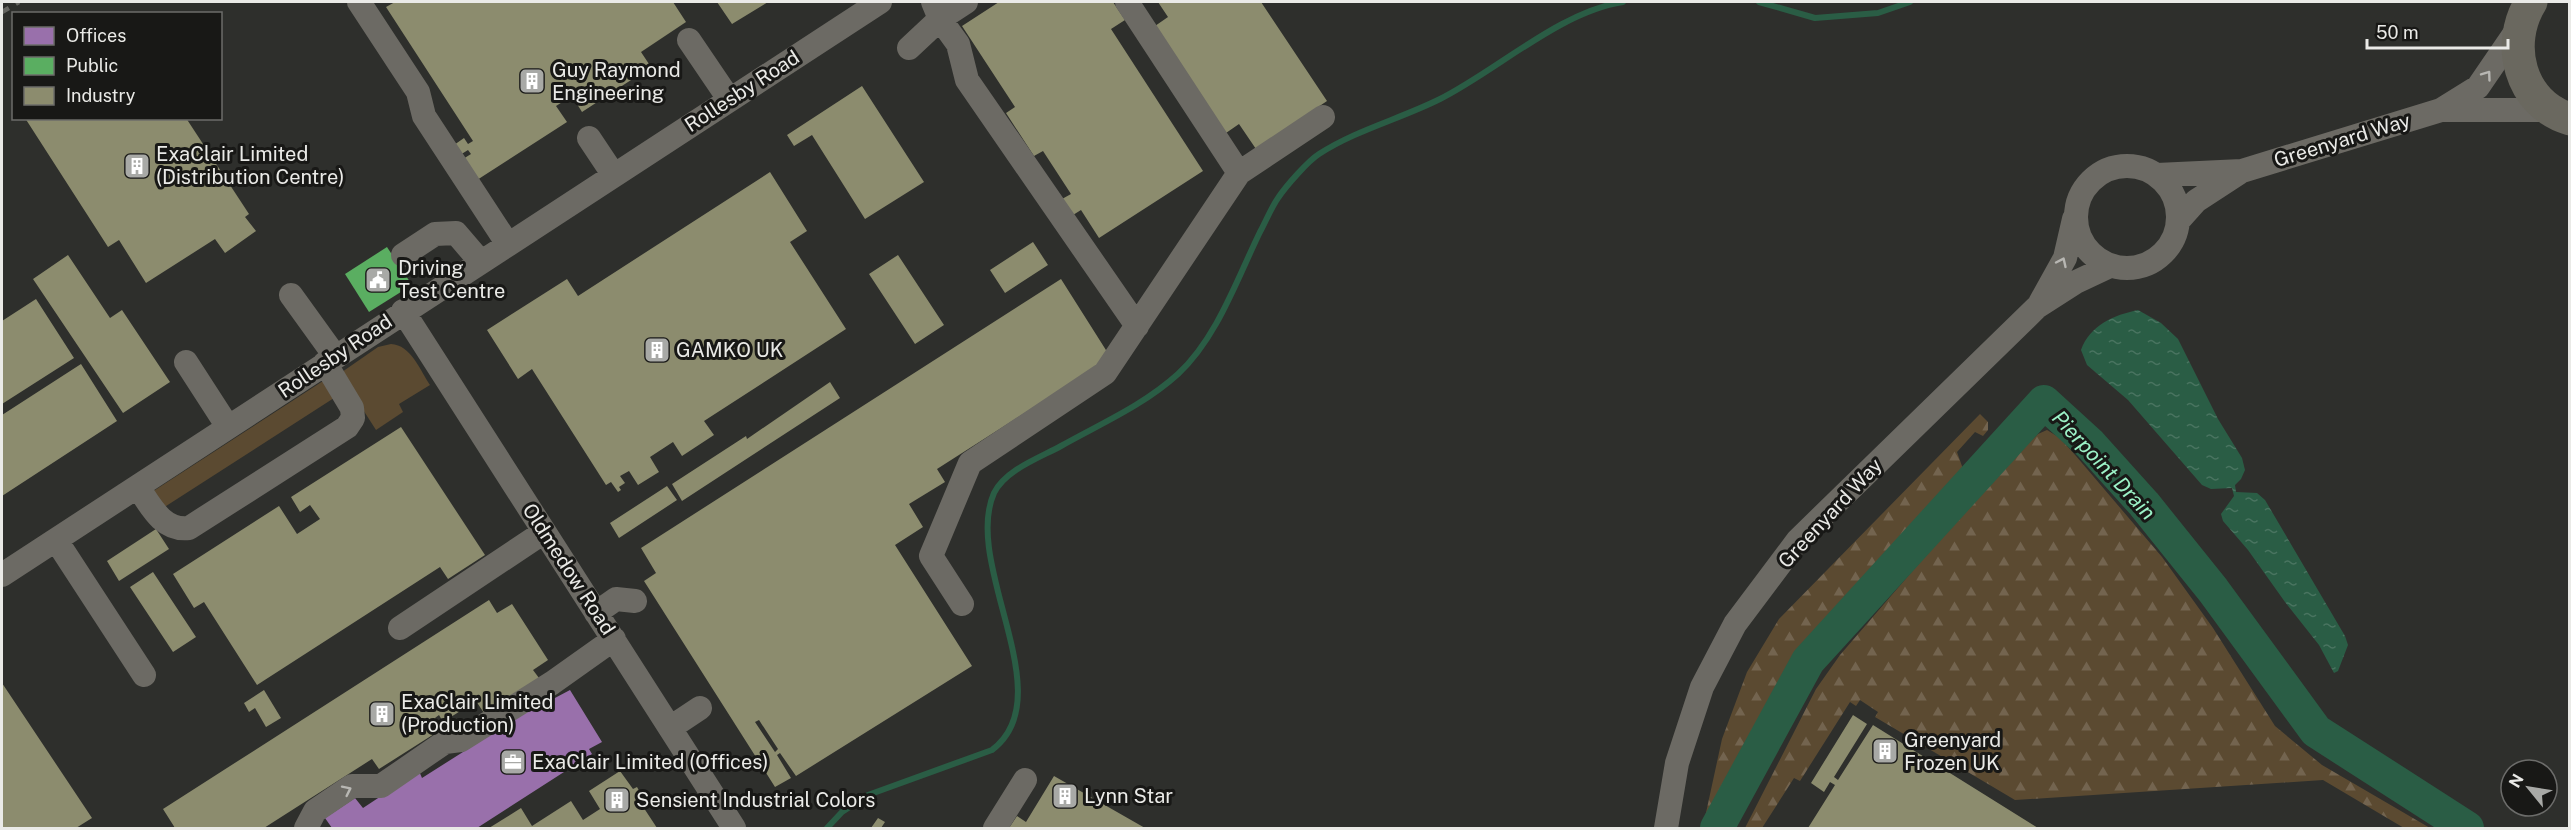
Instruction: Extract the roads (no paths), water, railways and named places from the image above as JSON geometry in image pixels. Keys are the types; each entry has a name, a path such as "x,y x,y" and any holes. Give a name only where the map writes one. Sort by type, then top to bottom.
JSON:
{"highway":[{"path":"2528,8 2518,55 2525,82 2536,98 2560,114"}],"street":[{"path":"359,2 418,92 424,116 507,243"},
{"path":"909,48 937,10 966,2"},
{"path":"1127,2 1239,173"},
{"name":"Rollesby Road","path":"2,575 138,488 868,5"},
{"name":"Greenyard Way","path":"2157,175 2242,171 2441,110 2478,87 2528,8"},
{"path":"937,10 958,44 967,80 1137,326"},
{"path":"689,40 729,99"},
{"name":"Greenyard Way","path":"2441,110 2560,114"},
{"path":"962,604 931,556 970,463 1105,373 1239,173 1323,117"},
{"path":"589,138 613,174"},
{"path":"2131,165 2144,168 2157,175 2169,187 2176,203 2179,220 2175,237 2166,251 2152,262 2131,268 2110,266 2095,258 2083,246 2076,230 2075,213 2079,196 2089,182 2103,171 2116,166 2131,165"},
{"name":"Greenyard Way","path":"2179,220 2196,201 2242,171"},
{"name":"Greenyard Way","path":"2037,307 2066,258 2075,213"},
{"path":"403,255 435,234 456,232 480,261"},
{"name":"Greenyard Way","path":"1666,828 1677,763 1702,687 1735,624 1798,540 2037,307 2076,282 2110,266"},
{"path":"138,488 155,513 169,526 179,529 189,528 347,427 353,418 352,408 330,360 291,294"},
{"name":"Oldmedow Road","path":"403,311 734,828"},
{"path":"186,362 228,427"},
{"path":"400,628 544,532"},
{"path":"56,540 144,675"},
{"path":"596,613 616,598 635,601"},
{"path":"306,828 315,811 351,786 381,786 445,742 461,740 552,683 614,639"},
{"path":"670,728 700,708"},
{"path":"995,828 1025,780"}],"water":[{"path":"2138,310 2161,323 2178,339 2218,419 2242,458 2245,470 2235,485 2236,492 2257,493 2265,500 2345,636 2348,645 2338,671 2334,673 2319,645 2248,550 2223,521 2221,514 2234,496 2232,488 2211,489 2202,485 2128,400 2087,365 2081,350 2090,334 2112,318"}],"waterway":[{"path":"827,828 842,812 868,795 992,750 1011,727 1018,698 1015,664 990,556 988,523 994,493 1014,471 1136,405 1178,374 1192,359 1215,326 1273,206 1303,168 1314,157 1348,138 1440,99 1529,43 1576,17 1623,2"},
{"path":"1759,2 1815,18 1878,13 1910,2"},
{"name":"Pierpoint Drain","path":"1717,828 1808,661 2044,402 2090,444 2144,504 2213,590 2316,731 2467,828"}],"railway":[{"path":"2,12 19,2"}],"place":[{"name":"Guy Raymond Engineering","path":"532,81"},
{"name":"ExaClair Limited (Distribution Centre)","path":"137,166"},
{"name":"Driving Test Centre","path":"378,280"},
{"name":"GAMKO UK","path":"657,350"},
{"name":"ExaClair Limited (Production)","path":"382,714"},
{"name":"Greenyard Frozen UK","path":"1885,751"},
{"name":"ExaClair Limited (Offices)","path":"513,762"},
{"name":"Lynn Star","path":"1065,796"},
{"name":"Sensient Industrial Colors","path":"617,800"}]}
